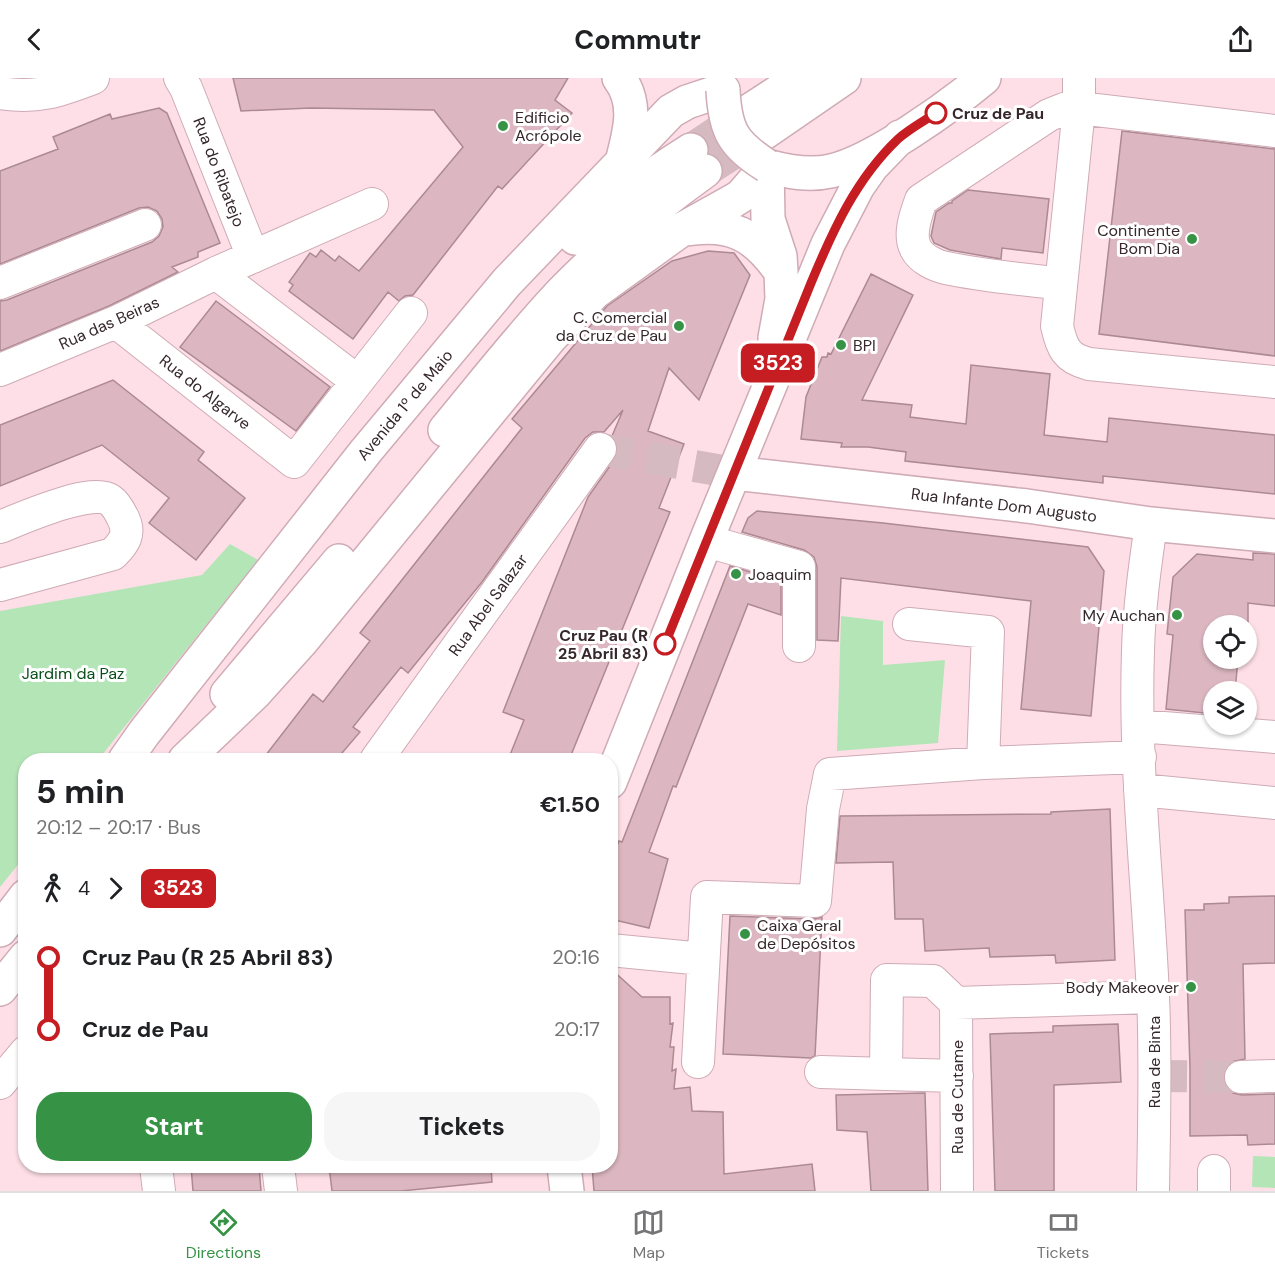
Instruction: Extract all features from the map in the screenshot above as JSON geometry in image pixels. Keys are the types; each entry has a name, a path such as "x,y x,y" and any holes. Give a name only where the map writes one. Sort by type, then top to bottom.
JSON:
{"main road":[{"path":"619,78 630,97 631,115 630,131 622,163"},
{"path":"800,78 757,122 844,78"},
{"path":"714,82 724,117 732,134 747,153 767,166 784,171 806,173 831,171 854,163 900,137 984,78"},
{"name":"Avenida 1º de Maio","path":"130,753 280,559 507,282 671,111 714,82"},
{"path":"618,762 811,283 837,225 858,186 872,166 900,137"},
{"path":"145,753 281,592 483,339 548,265 583,231 661,170 698,161 630,229 565,289 531,326 179,753"},
{"path":"192,753 255,693 301,642 550,338 595,292 681,230 725,208 741,196 767,166"},
{"path":"763,402 782,298 780,256 768,219 767,166"},
{"path":"681,230 717,228 745,235 758,243 781,272"},
{"name":"Rua Infante Dom Augusto","path":"734,473 1027,506 1151,524 1275,536"},
{"path":"0,930 18,906"},
{"path":"0,989 18,967"},
{"path":"565,1173 567,1191"}],"street":[{"path":"0,86 5,78"},
{"path":"0,93 21,97 58,92 93,78"},
{"name":"Rua do Ribatejo","path":"183,83 253,257"},
{"path":"1079,93 1275,131"},
{"path":"1079,93 1057,326 1060,341 1067,352 1076,360 1102,366 1275,382"},
{"path":"1061,284 945,268 923,258 915,248 913,233 915,215 921,200 1049,115 1064,109 1079,93"},
{"name":"Rua das Beiras","path":"0,370 116,322 216,273 372,204"},
{"path":"0,283 145,225"},
{"path":"216,273 357,381 411,312"},
{"name":"Rua do Algarve","path":"116,322 294,462 357,381"},
{"name":"Rua Abel Salazar","path":"381,753 600,448"},
{"path":"0,527 34,512 94,496 109,499 120,512 128,527 124,543 113,554 0,585"},
{"name":"Rua de Binta","path":"1151,524 1139,614 1137,652 1140,790 1154,996 1153,1191"},
{"path":"706,541 799,567 800,646"},
{"path":"909,624 988,632 983,763"},
{"path":"1139,726 1275,737"},
{"path":"698,1062 707,897 815,901 823,809 830,774 983,763 1140,757"},
{"path":"1140,790 1275,803"},
{"path":"618,951 703,959"},
{"path":"886,1074 887,980 933,981 956,1003 1154,996"},
{"name":"Rua de Cutame","path":"956,1003 957,1191"},
{"path":"0,1083 18,1062"},
{"path":"820,1072 957,1076"},
{"path":"1241,1077 1275,1076"},
{"path":"157,1173 159,1191"},
{"path":"279,1173 280,1191"}],"green space":[{"name":"Jardim da Paz","path":"230,544 258,560 104,753 18,753 18,865 0,887 0,611 202,575"},
{"path":"841,616 883,621 883,665 945,660 938,743 837,751"},
{"path":"1253,1156 1275,1157 1275,1188 1252,1187"}],"building":[{"path":"233,78 568,78 555,100 572,113 502,189 498,186 413,295 405,296 399,301 388,292 353,339 289,291 293,285 289,282 310,253 316,257 321,250 335,261 339,256 359,271 463,147 434,110 311,108 241,111"},
{"path":"159,108 167,113 220,243 198,252 198,257 172,267 178,272 109,306 0,351 0,301 152,242 159,236 163,227 162,219 157,211 148,207 139,208 0,264 0,171 58,149 53,137 110,114 112,119"},
{"name":"Continente Bom Dia","path":"1122,131 1275,149 1275,356 1099,334"},
{"path":"968,190 1049,199 1043,253 1002,248 1001,259 950,250 934,243 931,236 936,212"},
{"path":"708,251 734,253 750,275 699,400 669,368 648,431 684,444 659,508 670,512 572,753 511,753 524,720 503,712 588,497 615,459 618,450 617,442 612,436 623,410 604,432 593,432 585,438 482,582 408,673 401,667 353,727 360,732 342,753 267,753 313,694 323,702 370,641 360,633 522,428 512,419 607,306 672,261"},
{"path":"871,274 913,295 862,400 912,405 910,417 966,424 971,365 1050,374 1044,435 1107,442 1109,418 1275,435 1275,494 1103,476 1103,483 905,461 906,452 868,447 841,447 842,443 801,439 806,397 822,357 827,357 828,353 831,354"},
{"path":"216,301 330,387 296,431 180,347"},
{"path":"113,380 204,452 198,460 245,498 196,560 149,523 169,498 102,445 0,486 0,425"},
{"path":"757,511 1088,547 1104,571 1091,716 1021,709 1031,601 841,578 838,641 817,640 817,567 814,557 804,550 742,532 748,518"},
{"path":"1253,553 1275,554 1275,606 1248,603 1248,615 1203,615 1203,669 1237,669 1236,681 1203,681 1203,713 1166,709 1173,635 1167,634 1173,577 1197,554 1253,560"},
{"path":"730,566 781,581 781,615 748,604 676,787 673,786 649,852 668,859 649,928 618,921 618,843 619,841 622,842"},
{"path":"1110,809 1115,960 1056,963 1055,955 990,957 989,948 925,951 923,919 895,919 893,862 836,863 840,816 1051,814 1051,812"},
{"path":"1275,896 1275,963 1243,964 1245,1059 1231,1062 1225,1069 1223,1077 1225,1086 1233,1093 1275,1094 1275,1144 1248,1145 1247,1135 1190,1136 1185,910 1204,910 1204,904 1229,903 1229,897"},
{"path":"730,916 814,919 822,917 815,1056 811,1058 723,1054"},
{"path":"618,975 642,997 670,997 670,1024 673,1023 670,1047 674,1047 672,1071 676,1069 674,1089 690,1087 692,1111 723,1112 724,1174 812,1164 815,1191 594,1191 593,1173 618,1173"},
{"path":"1118,1024 1121,1082 1054,1085 1054,1191 995,1191 990,1034 1053,1032 1053,1026"},
{"path":"925,1093 928,1191 871,1191 867,1132 837,1130 836,1095"},
{"path":"192,1173 260,1173 261,1191 193,1191"},
{"path":"330,1173 491,1173 492,1182 401,1191 332,1191"}],"tunnel":[{"path":"691,150 749,111"},
{"path":"705,171 764,133"},
{"path":"600,449 734,473"},
{"path":"1155,1076 1241,1077"}],"bus line":[{"name":"3523","path":"665,644 811,283 837,225 858,186 872,166 900,137 936,113"}],"place":[{"name":"Cruz de Pau","path":"936,113"},
{"name":"Edificio Acrópole","path":"503,126"},
{"name":"Continente Bom Dia","path":"1192,239"},
{"name":"C. Comercial da Cruz de Pau","path":"679,326"},
{"name":"BPI","path":"841,345"},
{"name":"Joaquim","path":"736,574"},
{"name":"My Auchan","path":"1177,615"},
{"name":"Cruz Pau (R 25 Abril 83)","path":"665,644"},
{"name":"Caixa Geral de Depósitos","path":"745,934"},
{"name":"Body Makeover","path":"1191,987"}]}
